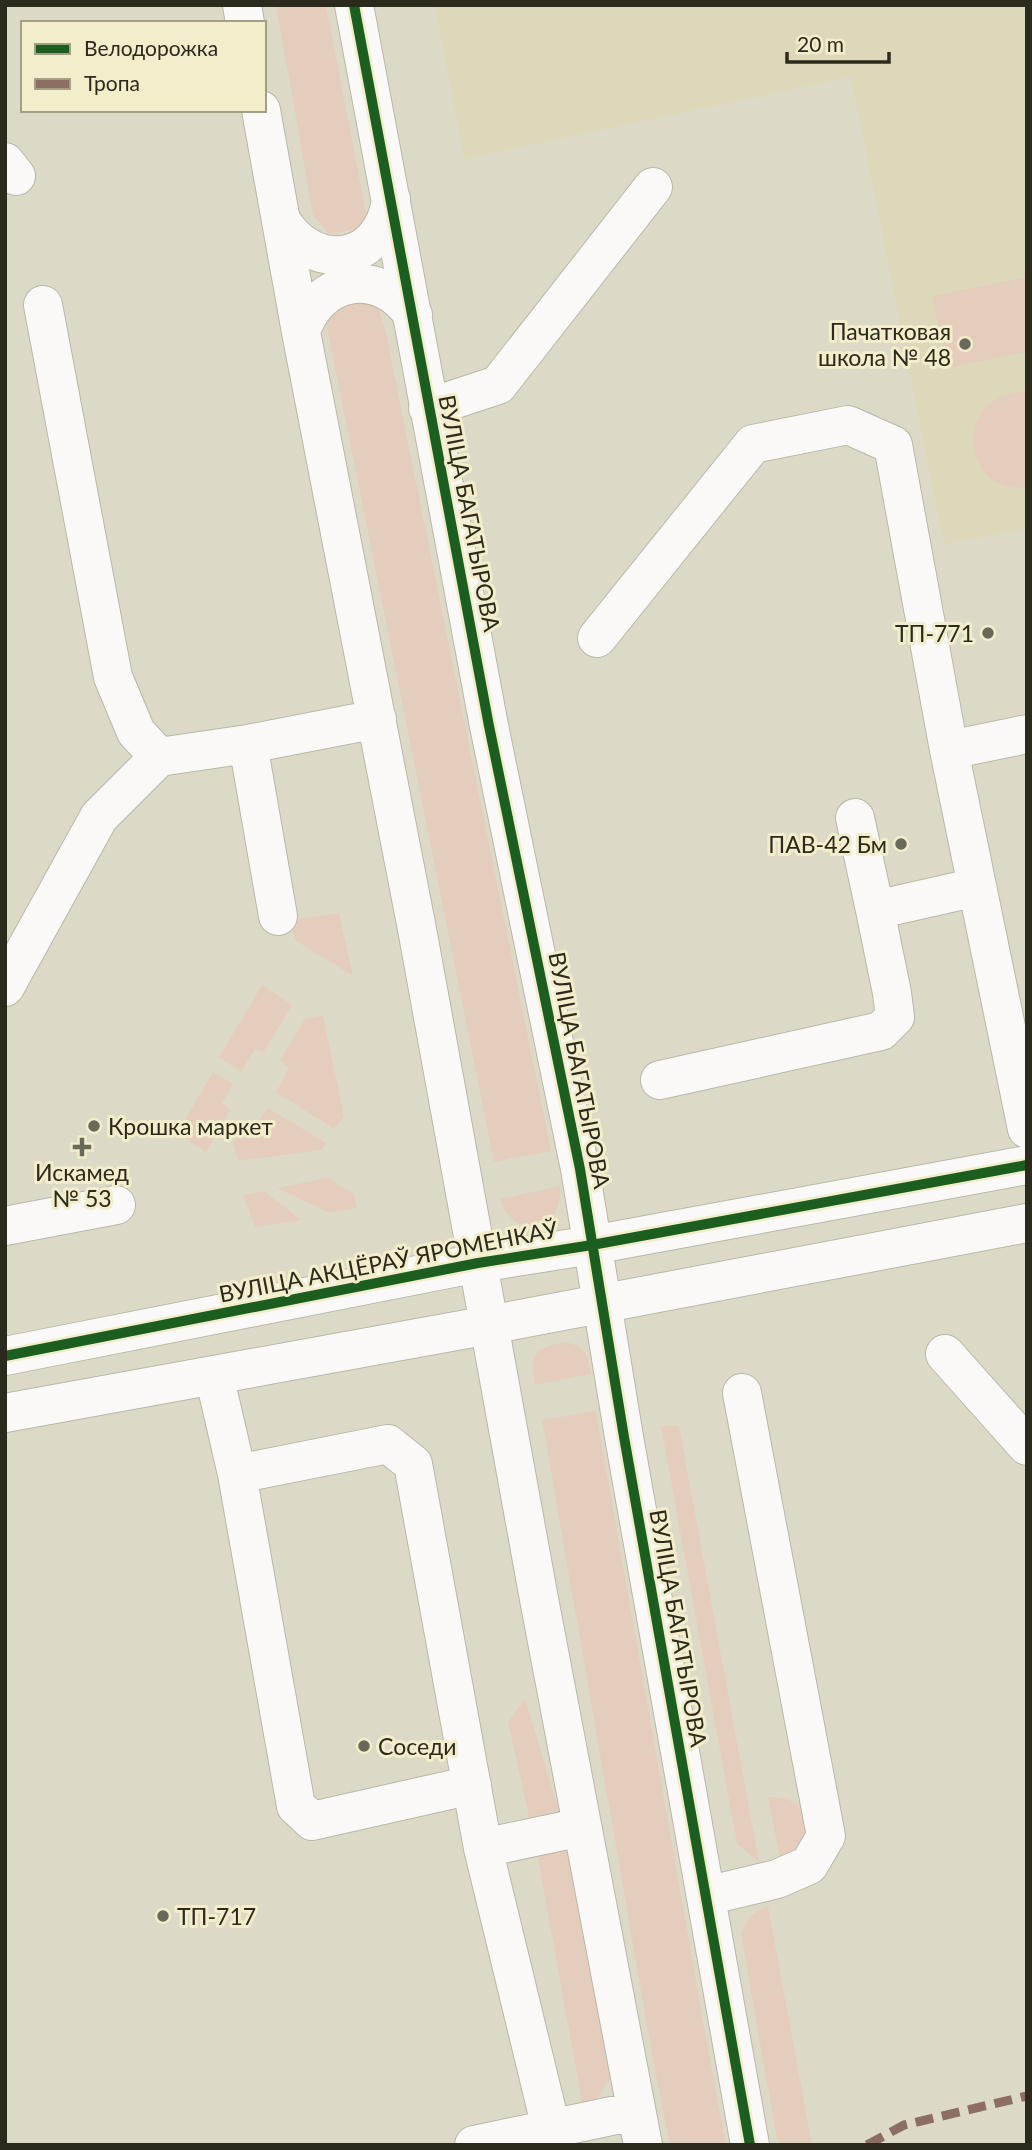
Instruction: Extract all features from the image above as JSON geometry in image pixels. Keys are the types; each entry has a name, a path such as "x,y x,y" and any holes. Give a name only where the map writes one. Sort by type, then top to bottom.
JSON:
{"street":[{"path":"358,22 381,5"},
{"name":"ВУЛІЦА БАГАТЫРОВА","path":"358,22 428,408 492,739 580,1169 624,1437 750,2145"},
{"path":"261,112 639,2128 551,2128 474,2145"},
{"path":"428,408 498,385 653,187"},
{"path":"281,220 288,233 312,251 341,255 367,245 377,236 389,212 391,199"},
{"path":"301,332 306,318 319,300 338,288 352,284 373,285 393,294 405,303 413,315"},
{"path":"43,304 113,677 136,732 159,757"},
{"path":"597,638 752,444 848,425 893,445 949,750 1027,1129"},
{"path":"5,987 99,817 159,757 248,744 377,719"},
{"path":"949,750 1027,734"},
{"path":"248,744 278,916"},
{"path":"660,1080 881,1031 895,1017 855,818"},
{"path":"875,910 977,887"},
{"name":"ВУЛІЦА АКЦЁРАЎ ЯРОМЕНКАЎ","path":"5,1356 478,1263 592,1245 1027,1165"},
{"path":"5,1226 116,1205"},
{"path":"5,1413 1027,1223"},
{"path":"945,1354 1027,1446"},
{"path":"215,1375 237,1474 296,1806 312,1821 472,1785"},
{"path":"706,1896 777,1879 809,1866 826,1836 742,1393"},
{"path":"237,1474 388,1444 413,1464 483,1848 551,2128"},
{"path":"483,1848 582,1827"}],"shaded area":[{"path":"276,5 326,5 366,213 361,228 329,234 313,215"},
{"name":"Пачатковая школа № 48","path":"435,5 1027,5 1027,529 944,544 851,77 464,159"},
{"path":"1027,277 1027,352 947,368 932,296"},
{"path":"359,298 378,306 386,333 551,1151 494,1162 325,317"},
{"path":"1027,391 1027,488 1010,487 990,478 983,469 977,459 973,437 975,426 987,406 1006,396"},
{"path":"339,913 353,976 296,941 292,929 299,919"},
{"path":"262,985 292,1005 263,1053 255,1049 241,1072 219,1057"},
{"path":"323,1015 344,1117 334,1129 276,1092 289,1068 280,1060 305,1019"},
{"path":"213,1072 233,1084 222,1104 230,1110 206,1152 177,1133"},
{"path":"268,1108 326,1143 322,1150 238,1161 233,1144 247,1120 255,1126"},
{"path":"328,1178 354,1194 357,1208 329,1213 277,1188"},
{"path":"560,1186 555,1212 538,1226 516,1222 507,1213 500,1199"},
{"path":"264,1191 301,1220 255,1227 243,1195"},
{"path":"566,1342 582,1349 589,1362 591,1374 535,1385 533,1366 537,1354 547,1346"},
{"path":"596,1411 726,2145 670,2145 653,2060 542,1420"},
{"path":"661,1426 679,1426 759,1862 737,1844"},
{"path":"525,1699 561,1818 611,2078 597,2098 582,2103 538,1858 508,1722"},
{"path":"768,1797 795,1803 804,1811 807,1819 806,1844 781,1865"},
{"path":"768,1906 812,2145 783,2145 777,2140 741,1934 751,1916"}],"marked path":[{"path":"867,2145 904,2125 1027,2096"}],"cycle path":[{"path":"354,5 489,726 580,1169 624,1437 750,2145"},
{"path":"5,1356 478,1263 592,1245 1027,1165"}],"place":[{"name":"Пачатковая школа № 48","path":"965,344"},
{"name":"ТП-771","path":"988,633"},
{"name":"ПАВ-42 Бм","path":"901,844"},
{"name":"Крошка маркет","path":"94,1126"},
{"name":"Искамед № 53","path":"82,1147"},
{"name":"Соседи","path":"364,1746"},
{"name":"ТП-717","path":"163,1916"}]}
